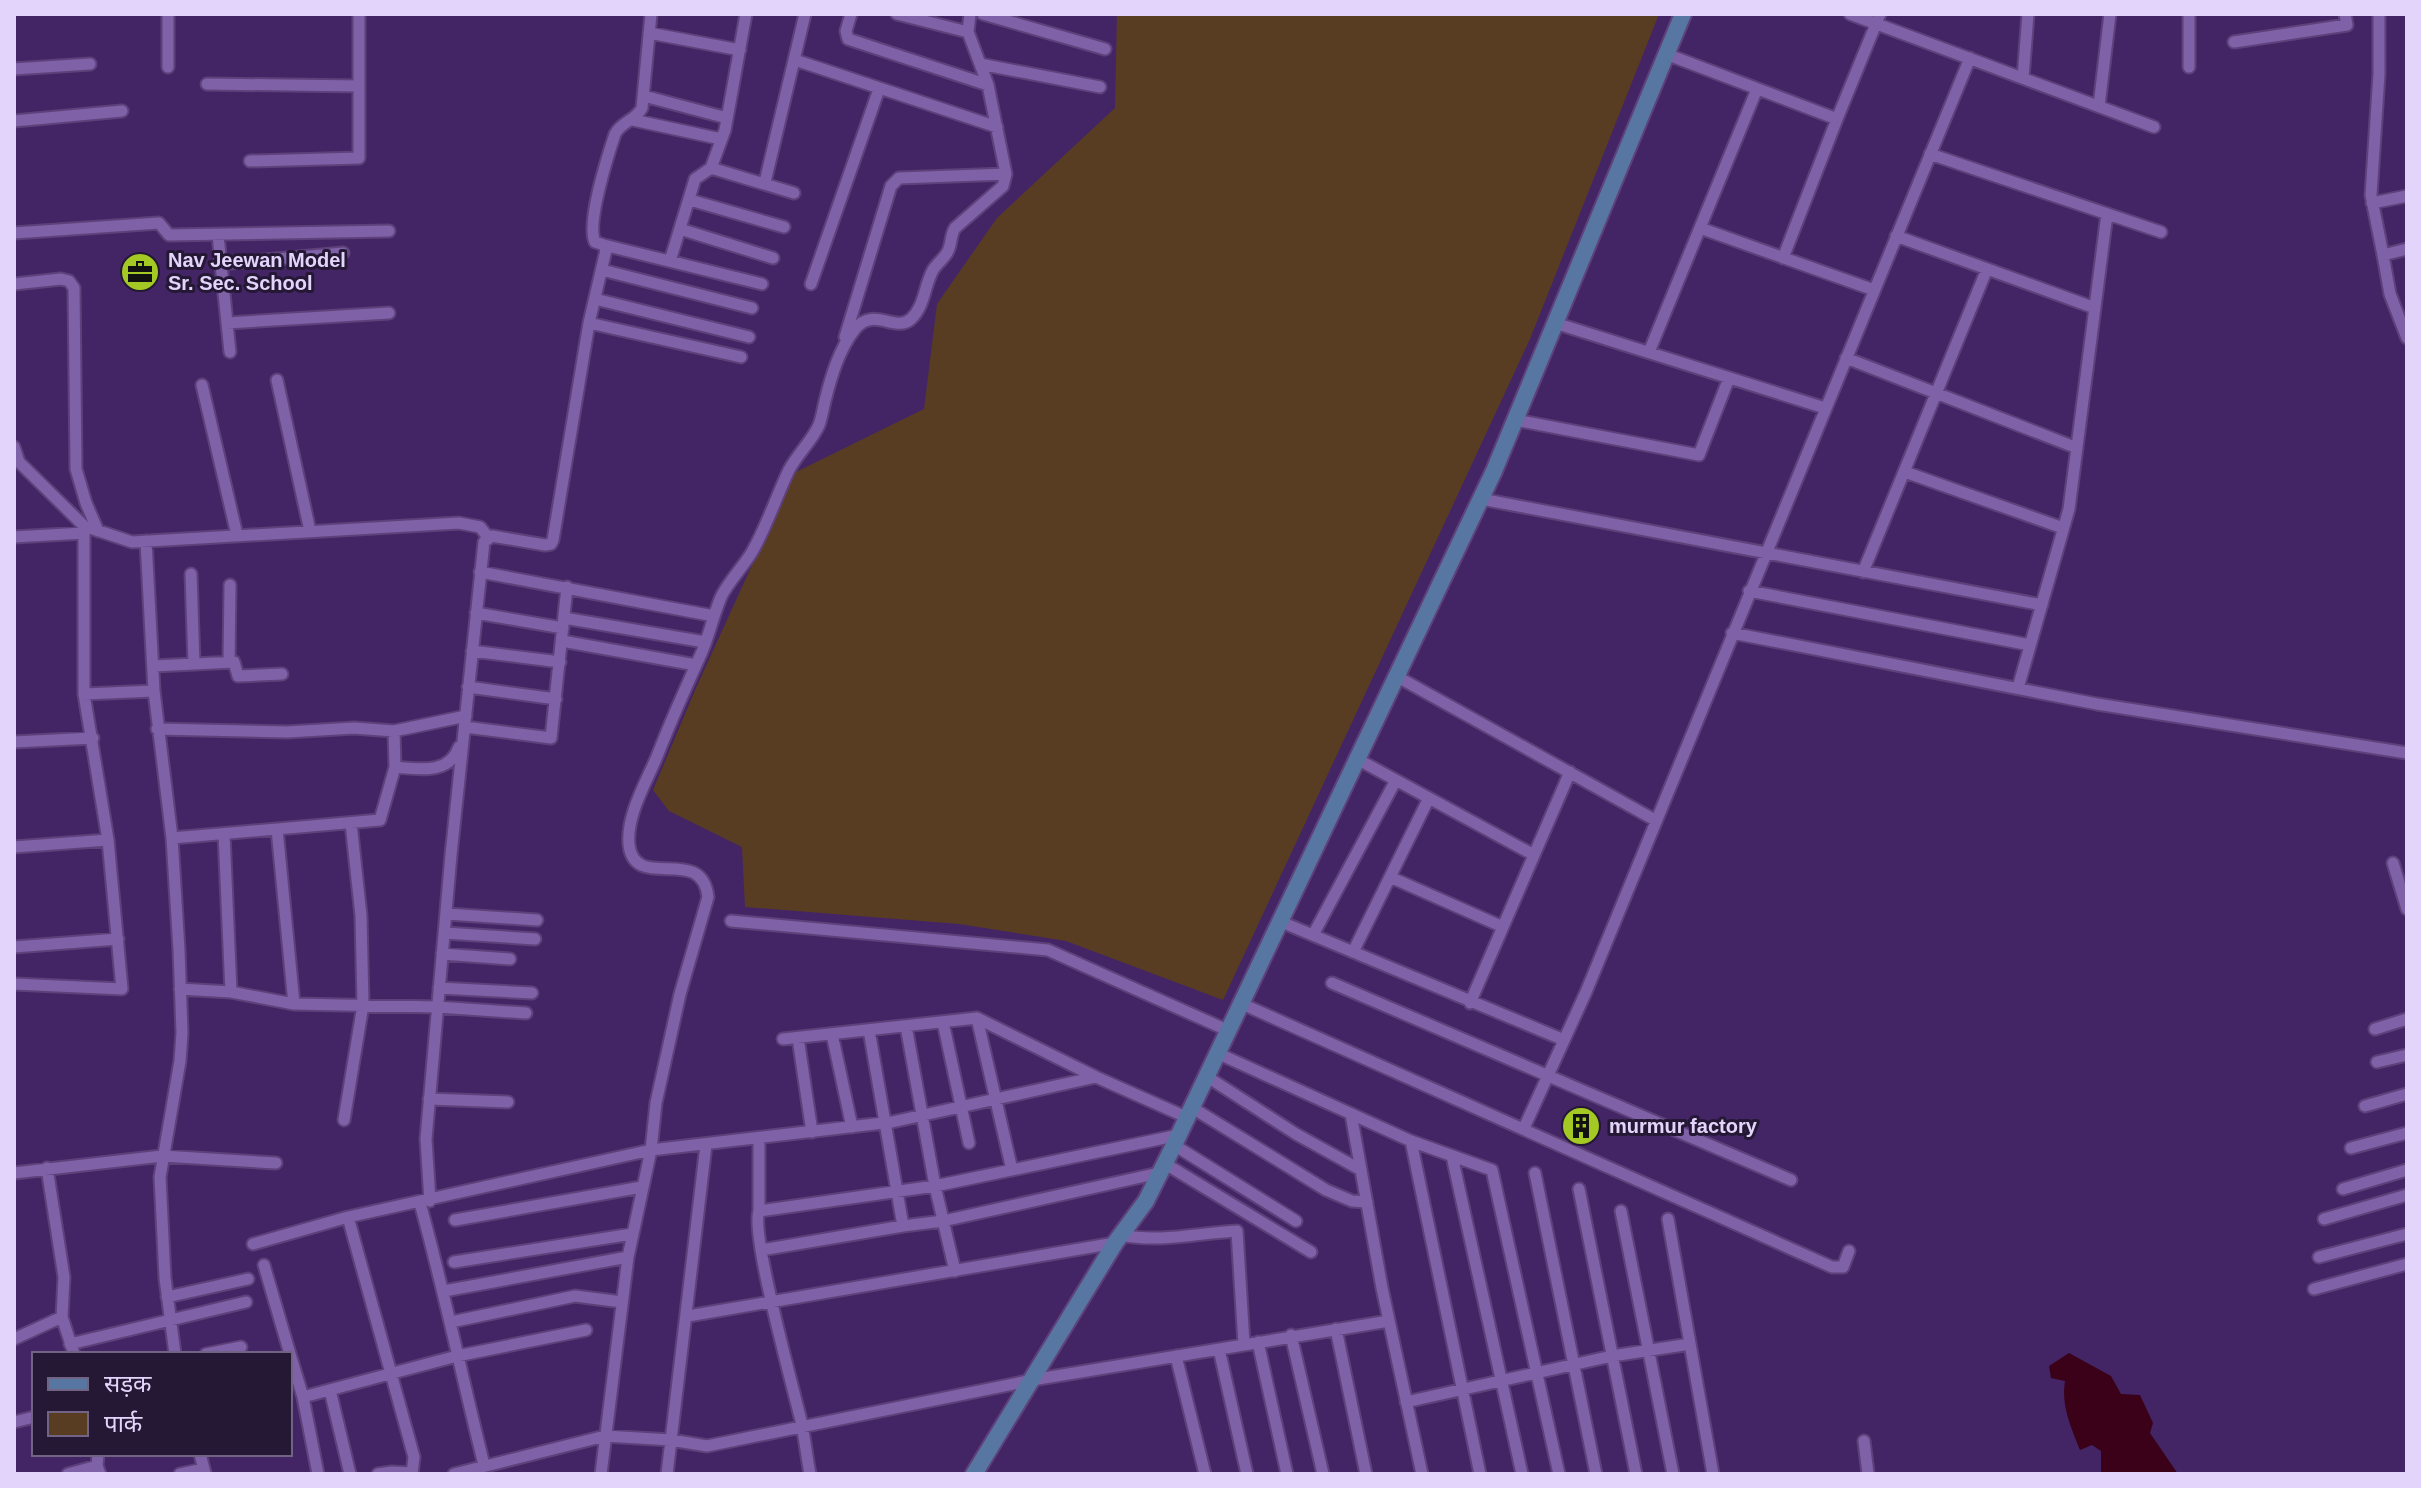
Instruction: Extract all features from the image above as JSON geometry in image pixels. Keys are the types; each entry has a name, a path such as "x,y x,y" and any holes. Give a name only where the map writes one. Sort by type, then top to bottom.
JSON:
{"street":[{"path":"168,14 168,67"},
{"path":"250,161 359,158 359,14"},
{"path":"651,14 642,108 633,120 619,127 615,134 591,233 595,242 604,245 762,284"},
{"path":"670,261 695,179 711,168 721,139 746,14"},
{"path":"765,182 805,14"},
{"path":"851,14 846,31 848,39 988,85"},
{"path":"897,14 968,32"},
{"path":"841,353 863,322 880,319 894,323 907,322 912,318 920,307 934,269 948,251 951,234 1003,186 1006,174 988,85 968,32 970,14"},
{"path":"983,14 1105,49"},
{"path":"974,1474 1118,1239 1146,1201 1176,1140 1481,499 1683,14"},
{"path":"1850,14 1878,19 1970,58 2154,127"},
{"path":"2023,78 2028,14"},
{"path":"2099,106 2110,14"},
{"path":"2189,14 2189,67"},
{"path":"2234,42 2347,25 2345,14"},
{"path":"2379,14 2379,74 2371,195 2390,294 2407,336"},
{"path":"1783,258 1878,19"},
{"path":"649,33 740,50"},
{"path":"1666,54 1837,119"},
{"path":"1524,1128 1564,1040 1970,58"},
{"path":"795,60 997,127"},
{"path":"14,69 90,64"},
{"path":"980,64 1100,87"},
{"path":"207,84 358,86"},
{"path":"811,284 879,89"},
{"path":"1649,352 1757,89"},
{"path":"644,96 727,118"},
{"path":"14,121 122,111"},
{"path":"633,120 721,139"},
{"path":"1930,154 2161,232"},
{"path":"711,168 794,193"},
{"path":"601,1474 628,1257 651,1150 656,1103 669,1036 708,897 706,884 697,873 688,869 649,868 638,862 630,850 629,830 664,733 696,665 723,594 753,550 789,470 821,422 831,379 891,186 899,178 1006,174"},
{"path":"2372,203 2407,196"},
{"path":"690,200 784,227"},
{"path":"2018,688 2069,509 2107,214"},
{"path":"14,233 159,223 169,235 389,231"},
{"path":"1700,228 1874,290"},
{"path":"680,229 773,258"},
{"path":"218,235 230,352"},
{"path":"1896,236 2095,308"},
{"path":"14,537 84,530 98,531 132,542 459,523 480,527 488,537 551,544 589,323 606,250 604,245"},
{"path":"2383,255 2407,249"},
{"path":"221,264 343,253"},
{"path":"1863,572 1987,269"},
{"path":"602,270 752,308"},
{"path":"14,284 61,279 69,281 74,288 76,469 98,531"},
{"path":"595,299 749,337"},
{"path":"227,323 389,313"},
{"path":"589,323 741,357"},
{"path":"1555,323 1825,408"},
{"path":"1846,358 2077,448"},
{"path":"1515,420 1699,455 1729,378"},
{"path":"277,380 310,531"},
{"path":"202,385 237,535"},
{"path":"14,447 19,462 84,530 84,694 108,840 122,989 14,984"},
{"path":"1905,472 2063,528"},
{"path":"1481,499 2042,605"},
{"path":"484,1465 457,1356 425,1202 426,1139 442,954 480,572 484,542 488,537"},
{"path":"146,541 157,729 172,838 180,989 180,1061 160,1177 167,1297 175,1352"},
{"path":"480,572 714,616"},
{"path":"191,574 194,664"},
{"path":"229,662 230,585"},
{"path":"157,729 287,732 354,728 394,731 465,721 551,738 567,587"},
{"path":"1749,591 2030,645"},
{"path":"476,613 563,629 696,665"},
{"path":"563,629 705,642"},
{"path":"1732,633 2097,704 2407,753"},
{"path":"472,651 560,662"},
{"path":"154,666 234,662 238,676 282,674"},
{"path":"1396,676 1655,820"},
{"path":"468,687 556,699"},
{"path":"84,694 154,691"},
{"path":"395,767 426,769 445,766 455,758 465,721"},
{"path":"172,838 380,820 395,767 394,731"},
{"path":"14,742 93,738"},
{"path":"1357,759 1534,855"},
{"path":"1470,1003 1570,772"},
{"path":"1313,935 1396,780"},
{"path":"1353,952 1429,798"},
{"path":"344,1120 363,1005 361,916 351,823"},
{"path":"277,829 294,1004"},
{"path":"224,834 231,992"},
{"path":"14,847 108,840"},
{"path":"2393,863 2407,909"},
{"path":"1390,877 1503,927"},
{"path":"447,914 537,920"},
{"path":"731,921 1048,950 1227,1030"},
{"path":"1279,921 1564,1040"},
{"path":"445,933 535,939"},
{"path":"14,947 118,939"},
{"path":"442,954 510,959"},
{"path":"1332,983 1791,1180"},
{"path":"439,988 532,993"},
{"path":"180,989 231,992 294,1004 437,1007 526,1013"},
{"path":"1240,1003 1832,1267 1843,1267 1849,1251"},
{"path":"977,1018 1012,1170"},
{"path":"783,1039 977,1018 1096,1077 1188,1112 1326,1190 1352,1201 1367,1202"},
{"path":"2375,1029 2407,1019"},
{"path":"943,1022 969,1143"},
{"path":"906,1026 935,1186 955,1271"},
{"path":"869,1030 903,1226"},
{"path":"832,1034 852,1127"},
{"path":"798,1038 812,1132"},
{"path":"1217,1053 1411,1141 1492,1170 1559,1474"},
{"path":"2377,1062 2407,1055"},
{"path":"1206,1076 1296,1134 1361,1170"},
{"path":"253,1244 348,1217 651,1150 883,1123 1096,1077"},
{"path":"2365,1106 2407,1094"},
{"path":"429,1099 508,1102"},
{"path":"1351,1114 1389,1321 1422,1474"},
{"path":"2351,1148 2407,1133"},
{"path":"759,1139 759,1211 756,1218 810,1474"},
{"path":"759,1211 895,1193 1176,1140 1296,1221"},
{"path":"1411,1141 1480,1474"},
{"path":"667,1474 706,1145"},
{"path":"14,1173 162,1156 276,1163"},
{"path":"1452,1156 1522,1474"},
{"path":"47,1168 64,1277 62,1317 72,1349 169,1319 246,1302"},
{"path":"761,1250 943,1221 1162,1168 1311,1252"},
{"path":"2343,1189 2407,1170"},
{"path":"1535,1173 1596,1474"},
{"path":"455,1220 642,1187"},
{"path":"1579,1189 1636,1474"},
{"path":"2324,1219 2407,1195"},
{"path":"1621,1211 1673,1474"},
{"path":"348,1217 414,1457 412,1474 378,1474"},
{"path":"1668,1219 1713,1474"},
{"path":"688,1316 955,1271 1118,1239 1182,1238 1237,1231 1244,1344"},
{"path":"454,1262 632,1234"},
{"path":"2319,1257 2407,1234"},
{"path":"444,1291 628,1257"},
{"path":"2314,1289 2407,1264"},
{"path":"264,1265 289,1352"},
{"path":"167,1297 248,1279"},
{"path":"451,1322 575,1296 622,1302"},
{"path":"14,1339 62,1317"},
{"path":"454,1474 605,1436 671,1440 707,1446 1033,1380 1389,1321"},
{"path":"1336,1329 1366,1474"},
{"path":"303,1397 457,1356 586,1330"},
{"path":"1292,1336 1323,1474"},
{"path":"1258,1342 1287,1474"},
{"path":"1406,1402 1612,1356 1690,1344"},
{"path":"216,1352 241,1347"},
{"path":"1219,1349 1247,1474"},
{"path":"1176,1356 1205,1474"},
{"path":"292,1361 303,1397 318,1474"},
{"path":"330,1390 350,1474"},
{"path":"1864,1441 1868,1474"},
{"path":"68,1474 99,1465"},
{"path":"180,1474 204,1471"}],"green space":[{"path":"1117,14 1659,14 1530,339 1223,1000 1066,941 959,924 745,907 742,847 669,811 653,790 794,473 924,409 937,304 997,218 1115,108"}],"shaded area":[{"path":"2069,1353 2111,1376 2121,1394 2140,1395 2153,1423 2150,1433 2178,1474 2101,1474 2101,1451 2092,1445 2080,1450 2073,1433 2066,1408 2065,1381 2051,1378 2049,1366"}],"place":[{"name":"Nav Jeewan Model Sr. Sec. School","path":"140,272"},
{"name":"murmur factory","path":"1581,1126"}]}
